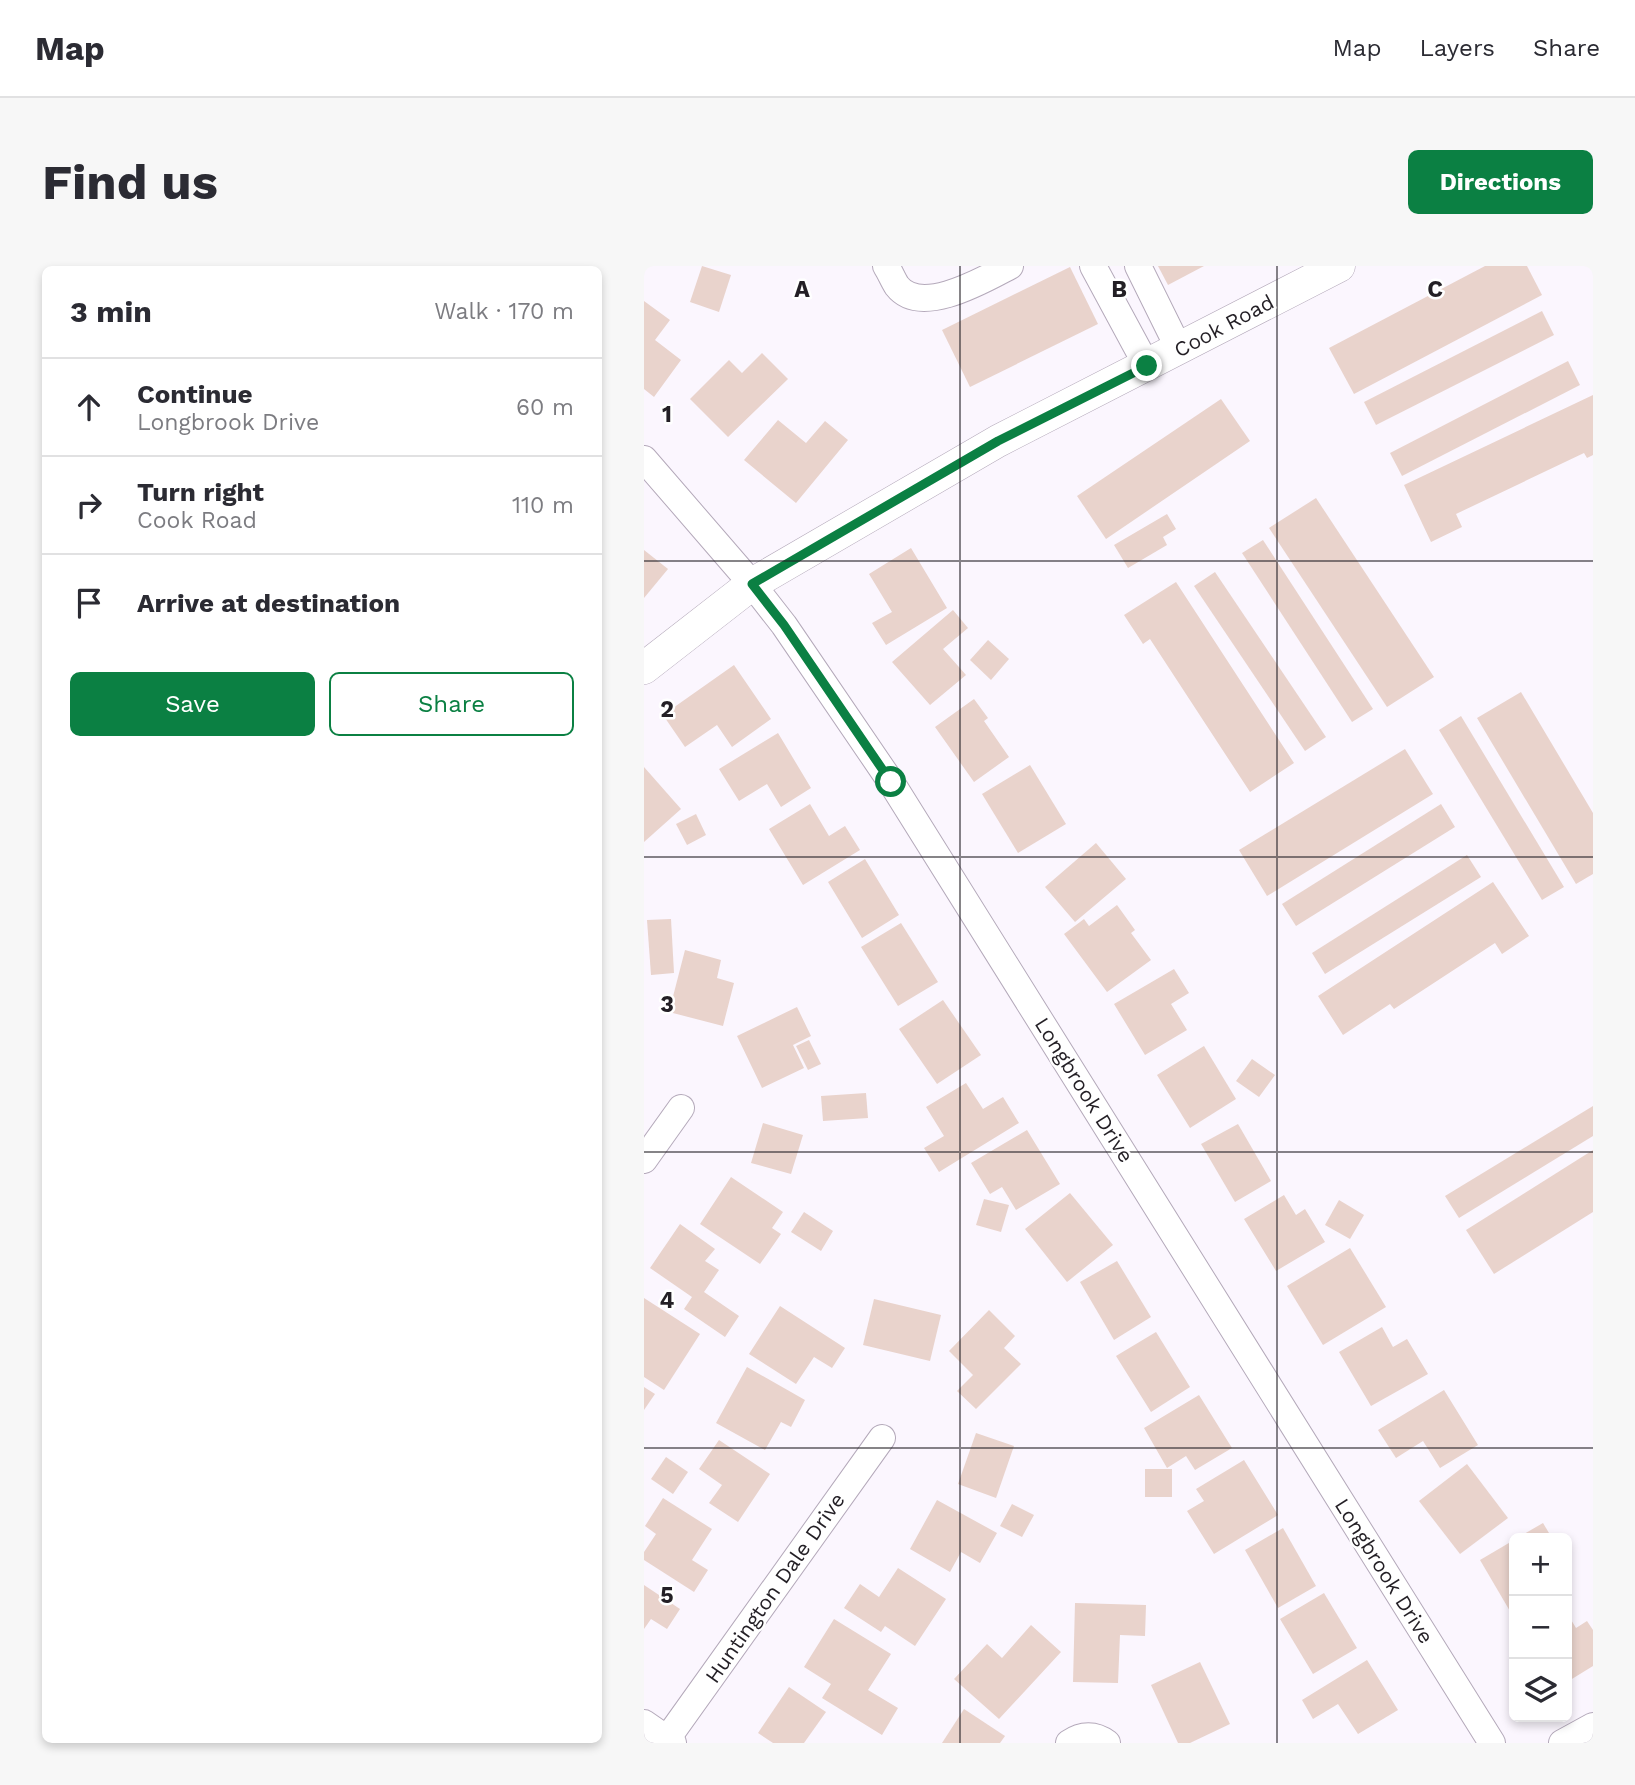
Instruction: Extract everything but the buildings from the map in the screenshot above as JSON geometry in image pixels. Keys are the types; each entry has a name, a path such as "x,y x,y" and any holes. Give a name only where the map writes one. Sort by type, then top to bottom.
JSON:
{"street":[{"path":"886,266 898,288 915,296 937,297 962,291 1010,266"},
{"path":"1093,266 1147,366"},
{"path":"1138,266 1179,349"},
{"name":"Cook Road","path":"644,668 752,584 998,441 1339,266"},
{"name":"Longbrook Drive","path":"644,460 752,584 784,625 891,782 1492,1743"},
{"path":"644,1160 681,1108"},
{"name":"Huntington Dale Drive","path":"670,1741 882,1438"},
{"path":"644,1723 670,1741"},
{"path":"1562,1743 1593,1726"},
{"path":"1069,1743 1082,1736 1093,1736 1107,1743"}],"route":[{"path":"891,782 784,625 752,584 998,441 1147,366"}]}
